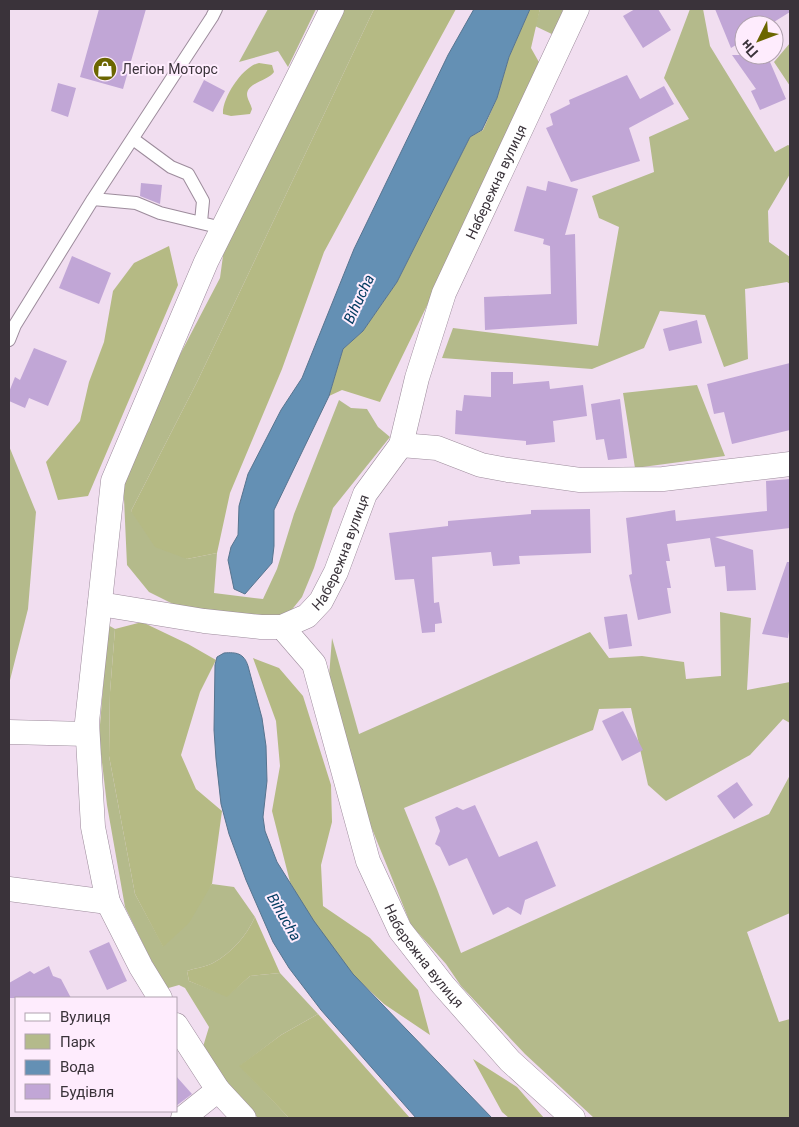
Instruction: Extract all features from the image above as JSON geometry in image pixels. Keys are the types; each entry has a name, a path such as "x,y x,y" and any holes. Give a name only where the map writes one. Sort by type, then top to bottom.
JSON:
{"street":[{"path":"159,997 141,967 108,902 93,827 87,722 114,481 206,262 212,225 332,9"},
{"name":"Набережна вулиця","path":"272,627 307,616 321,601 336,572 365,494 401,445 417,378 444,293 577,9"},
{"path":"401,445 438,448 482,465 580,480 663,480 790,464"},
{"path":"100,604 204,621 272,627"},
{"name":"Набережна вулиця","path":"272,627 314,664 368,861 400,930 443,985 510,1060 573,1118"},
{"path":"9,732 87,734"},
{"path":"9,889 108,902"},
{"path":"178,1028 218,1090 244,1118"},
{"path":"184,1118 218,1090"}],"lane":[{"path":"9,340 16,325 93,199 216,9"},
{"path":"133,139 172,167 188,174 203,201 212,225"},
{"path":"93,199 136,203 160,213 212,225"}],"green space":[{"path":"268,9 316,9 288,67 278,51 239,62"},
{"path":"340,9 374,9 197,382 131,511 187,559 217,553 214,593 263,599 277,569 294,514 339,400 351,408 367,409 378,427 390,437 333,508 314,568 302,597 290,612 274,617 189,612 149,592 127,565 123,477 149,414 220,278 225,241"},
{"path":"374,9 456,9 324,252 282,369 230,493 217,553 187,559 155,547 131,511 197,382"},
{"path":"530,9 540,9 531,48 540,64 458,242 380,402 342,390 329,396 343,349 363,331 397,282 470,137 483,130 497,98 509,57"},
{"path":"540,9 563,9 556,36 535,26"},
{"path":"690,9 703,9 710,46 775,152 788,145 790,146 790,174 768,211 769,242 790,257 790,284 787,282 745,289 748,359 724,367 705,315 660,311 644,348 592,369 442,358 453,328 598,346 619,227 599,218 592,196 654,172 649,137 689,119 664,78"},
{"path":"790,43 790,86 776,65 784,65 784,50"},
{"path":"259,63 272,65 274,72 267,78 254,84 248,90 247,96 252,109 250,114 231,116 223,114 226,100 240,76 253,65"},
{"path":"169,246 178,285 88,496 58,500 46,462 80,421 89,382 104,342 113,291 134,263"},
{"path":"697,385 725,456 635,468 623,393"},
{"path":"9,446 36,512 28,609 9,684"},
{"path":"720,612 751,618 747,690 790,682 790,723 783,719 750,755 666,801 648,785 631,708 599,709 593,730 404,808 461,953 769,814 790,775 790,913 747,932 779,1022 790,1019 790,1118 594,1118 525,1054 461,986 446,964 411,925 370,824 329,677 332,638 359,734 590,632 609,658 642,656 684,662 686,679 721,676"},
{"path":"142,622 216,660 200,692 181,755 196,789 222,811 212,884 189,923 163,947 135,894 109,756 110,692 115,629"},
{"path":"108,625 115,629 110,692 109,756 135,894 163,946 212,884 234,887 255,917 243,937 227,954 210,964 187,971 189,981 227,996 250,976 280,973 318,1014 281,1035 240,1066 289,1118 258,1118 205,1057 202,1050 209,1027 185,988 179,985 165,989 125,907 107,805 99,737"},
{"path":"253,658 279,668 303,696 331,785 332,822 321,865 323,906 370,938 418,990 430,1035 384,1004 325,949 290,882 272,811 280,766 276,721"},
{"path":"255,917 280,973 250,976 227,997 189,981 187,971 210,964 227,954 243,937"},
{"path":"318,1014 410,1118 289,1118 239,1066 281,1035"},
{"path":"473,1059 517,1087 544,1118 509,1118 502,1112"}],"water":[{"name":"Bihucha","path":"474,9 530,9 509,57 497,98 482,130 470,137 397,282 363,331 343,349 329,396 274,510 272,563 245,594 234,589 228,560 231,547 238,535 239,506 248,474 281,410 302,378 354,249 448,55"},
{"name":"Bihucha","path":"224,653 239,654 244,658 248,666 262,718 266,746 267,781 263,817 265,831 277,862 314,921 353,974 492,1118 416,1118 321,1010 289,968 273,942 246,880 229,834 221,804 214,730 215,665 217,657"}],"building":[{"path":"99,9 146,9 123,89 80,77"},
{"path":"635,9 658,9 671,30 643,48 623,16"},
{"path":"715,9 790,9 790,12 784,16 734,15 734,46 731,48"},
{"path":"739,65 771,65 786,99 760,110 751,91 756,89"},
{"path":"627,75 640,99 664,86 674,104 629,128 640,161 571,182 546,128 553,125 550,114 570,104 569,100"},
{"path":"204,80 225,91 213,112 193,102"},
{"path":"58,83 76,88 68,117 51,111"},
{"path":"548,181 578,189 565,235 575,234 577,324 485,330 484,297 551,294 550,246 543,244 544,239 514,231 527,186 546,191"},
{"path":"141,183 162,185 160,204 140,196"},
{"path":"72,256 111,273 99,304 59,288"},
{"path":"697,320 702,343 669,351 663,329"},
{"path":"34,348 67,361 48,406 29,398 25,408 9,401 9,392 15,377 20,380"},
{"path":"790,363 790,430 732,444 724,412 714,414 707,384"},
{"path":"491,372 513,372 513,384 549,381 550,389 583,385 587,416 553,421 555,442 526,445 526,441 455,434 456,410 462,411 464,395 491,397"},
{"path":"620,399 627,458 608,460 604,439 596,440 591,404"},
{"path":"790,479 790,528 715,537 753,550 756,590 727,591 725,566 715,567 710,538 667,544 670,561 666,561 671,588 667,588 671,613 638,620 629,575 632,574 626,518 675,510 676,521 767,511 766,481"},
{"path":"590,509 591,553 519,556 520,564 493,566 491,552 432,557 434,603 439,602 442,623 435,624 435,632 422,633 414,579 395,580 389,533 448,526 448,521 531,514 531,510"},
{"path":"787,562 790,562 790,624 788,638 762,634"},
{"path":"627,614 632,646 609,649 604,617"},
{"path":"623,711 643,750 622,761 602,721"},
{"path":"737,782 753,805 734,819 717,796"},
{"path":"475,805 499,857 537,841 556,886 525,900 521,915 508,907 493,915 467,858 449,866 440,847 435,844 440,831 435,817 457,807 463,810"},
{"path":"109,942 127,981 107,990 89,951"},
{"path":"49,966 53,976 61,979 70,997 9,998 9,983 30,971 34,974"},
{"path":"178,1078 192,1094 178,1104"}],"place":[{"name":"Легіон Моторс","path":"105,69"}]}
